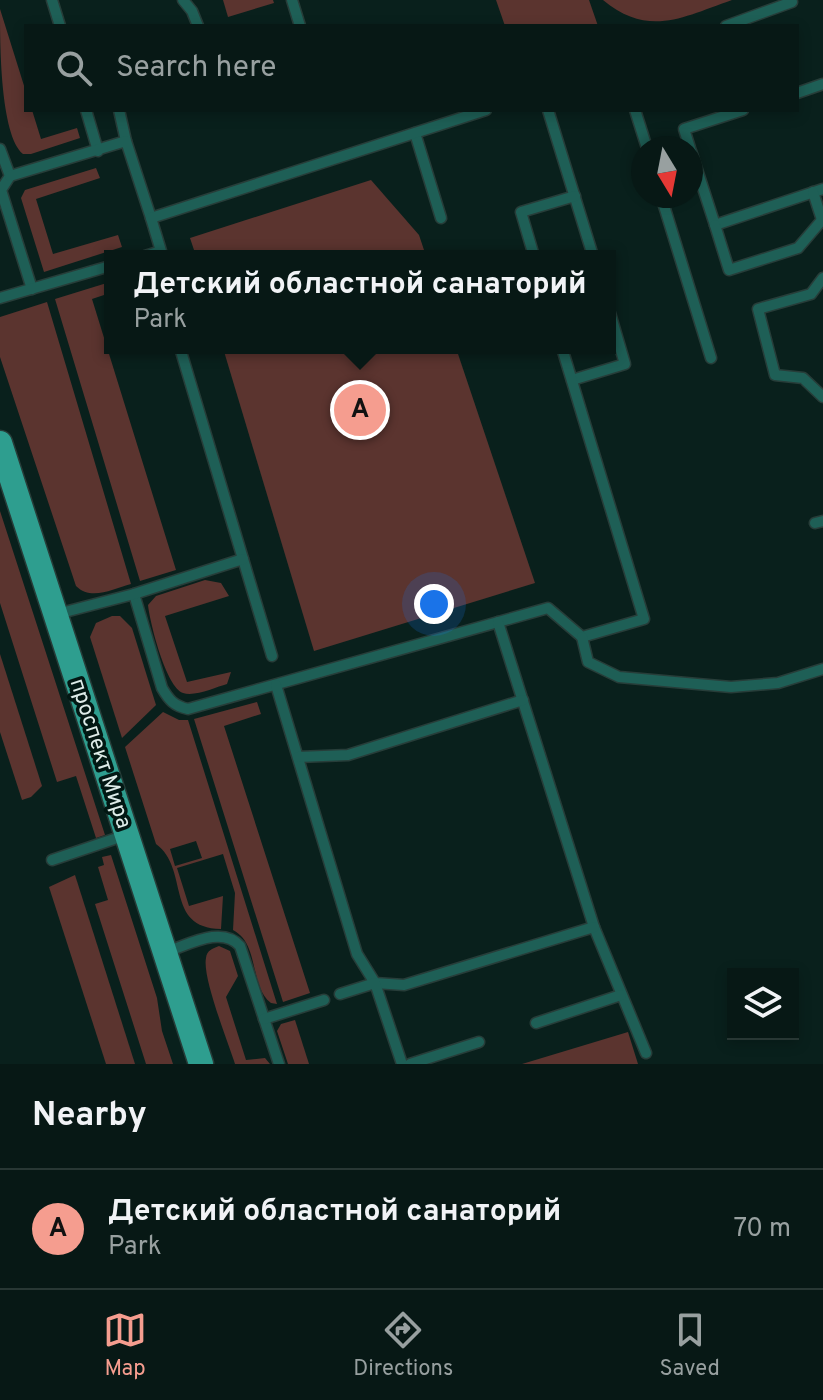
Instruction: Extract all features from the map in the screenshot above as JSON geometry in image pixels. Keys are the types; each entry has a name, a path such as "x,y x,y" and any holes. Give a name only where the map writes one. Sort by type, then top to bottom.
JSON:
{"main road":[{"name":"проспект Мира","path":"0,443 201,1064"}],"lane":[{"path":"52,0 59,24"},
{"path":"183,0 197,24"},
{"path":"292,0 299,24"},
{"path":"732,24 792,2"},
{"path":"799,92 823,84"},
{"path":"87,112 98,151"},
{"path":"117,112 161,250"},
{"path":"151,218 480,112"},
{"path":"549,112 591,250"},
{"path":"636,112 643,136"},
{"path":"686,136 684,129 737,112"},
{"path":"415,133 441,218"},
{"path":"32,289 1,190 10,176 126,141"},
{"path":"0,149 10,176"},
{"path":"703,189 729,270 798,248 822,220 818,191 715,225"},
{"path":"532,250 521,212 575,196"},
{"path":"665,208 711,358"},
{"path":"0,298 104,268"},
{"path":"823,278 811,294 758,309 775,375 803,378 823,397"},
{"path":"572,380 625,364 616,333"},
{"path":"182,354 272,656"},
{"path":"564,354 644,619 582,637"},
{"path":"56,614 134,594 243,559"},
{"path":"134,594 162,688 168,700 177,706 198,708 548,608 582,637 588,662 619,677 731,687 778,683 823,669"},
{"path":"498,622 594,927 646,1053"},
{"path":"276,685 357,954 375,983 402,1064"},
{"path":"298,757 348,755 523,700"},
{"path":"52,860 128,834"},
{"path":"340,994 375,983 404,985 594,927"},
{"path":"166,952 217,936 226,935 235,939 279,1064"},
{"path":"536,1023 621,995"},
{"path":"264,1019 324,1000"},
{"path":"410,1064 479,1042"}],"shaded area":[{"path":"223,0 273,0 274,3 228,17"},
{"path":"496,0 589,0 597,24 504,24"},
{"path":"603,0 732,0 682,17 651,21 620,12"},
{"path":"0,9 24,86 24,112 33,112 41,139 77,128 80,138 23,154 15,144 10,128 0,43"},
{"path":"96,168 100,178 36,199 53,254 118,235 122,247 104,250 104,253 44,272 21,198 25,190"},
{"path":"371,180 419,235 424,250 194,250 190,238"},
{"path":"104,284 104,295 92,299 104,338 104,354 109,354 176,570 140,581 55,299"},
{"path":"47,302 131,584 102,592 88,593 76,586 0,357 0,317"},
{"path":"225,354 458,354 535,583 314,651"},
{"path":"0,511 105,835 96,838 76,776 57,782 0,603"},
{"path":"205,580 221,583 229,596 165,616 187,682 231,672 227,684 188,694 177,688 165,667 148,605 156,596"},
{"path":"120,616 132,628 156,705 122,738 90,637 96,623"},
{"path":"0,654 42,786 31,797 22,800 0,732"},
{"path":"257,702 261,714 224,726 310,993 283,1002 194,719"},
{"path":"163,712 179,720 188,720 277,1004 264,996 247,945 233,930 235,893 223,854 177,868 189,906 223,896 221,929 203,926 192,919 184,908 172,868 156,844 125,747","holes":["196,841 202,858 175,866 170,849"]},
{"path":"111,855 157,998 162,1031 173,1064 146,1064 95,904 108,900 98,867 104,865 102,857"},
{"path":"75,875 135,1064 106,1064 49,887"},
{"path":"219,946 230,951 238,976 226,997 246,1060 265,1058 270,1064 235,1064 206,967 207,953"},
{"path":"295,1020 309,1064 288,1064 277,1031 281,1024"},
{"path":"628,1032 638,1064 522,1064"}],"place":[{"name":"Детский областной санаторий","path":"360,410"}]}
